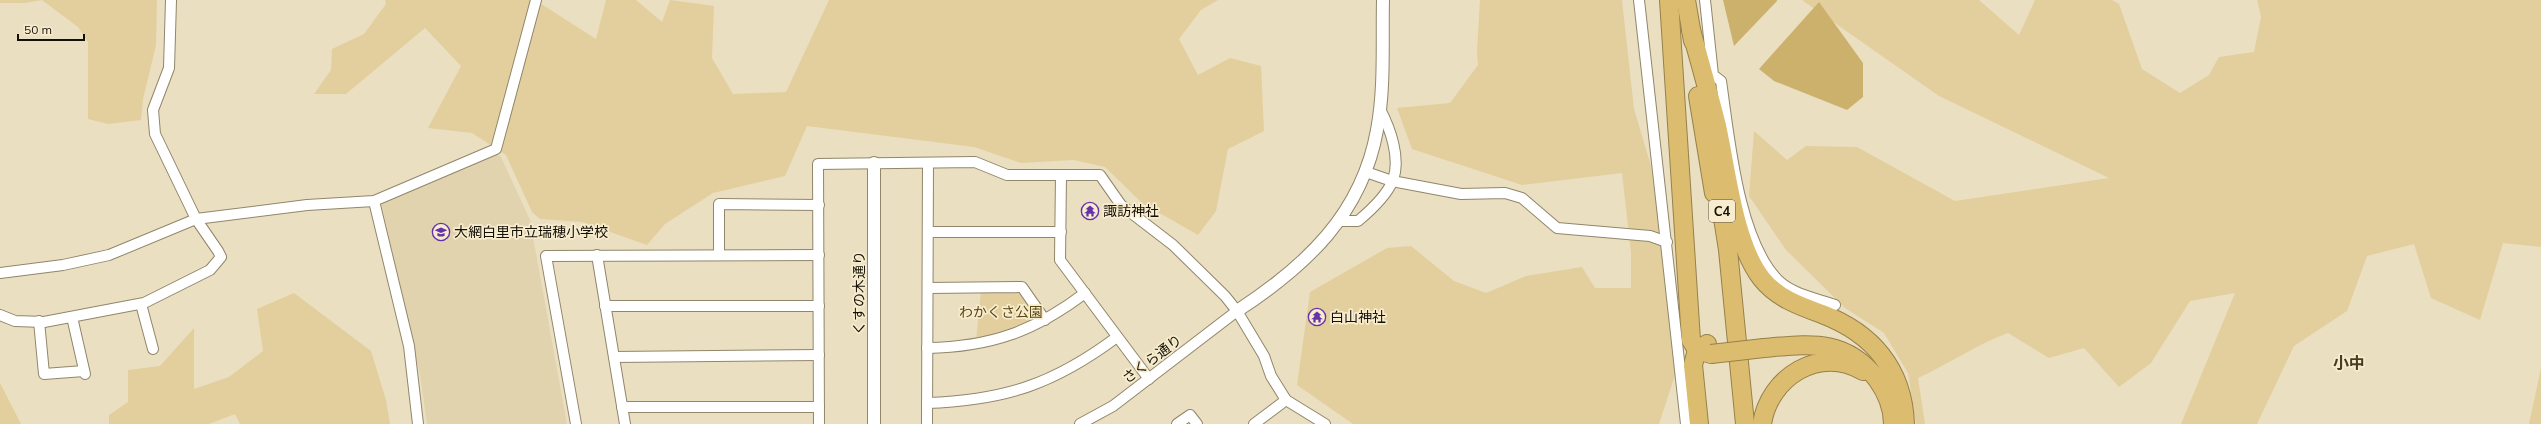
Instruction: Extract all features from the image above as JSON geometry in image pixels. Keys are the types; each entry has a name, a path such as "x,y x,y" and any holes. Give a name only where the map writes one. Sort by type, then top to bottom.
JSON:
{"highway":[{"path":"1669,0 1691,340 1706,349 1763,343 1816,345 1841,349 1885,375 1902,397 1905,424"},
{"name":"C4","path":"1681,0 1722,250 1739,424"},
{"name":"C4","path":"1686,0 1728,250 1745,424"},
{"path":"1691,30 1717,126 1740,230 1754,266 1763,280 1790,301 1839,321 1862,334 1874,345 1885,375 1891,404 1893,424"},
{"path":"1699,424 1693,365 1706,349"},
{"path":"1762,424 1766,405 1780,385 1788,376 1810,365 1823,362 1848,364 1885,375"}],"street":[{"path":"0,315 15,320 38,322 141,304 210,270 221,257 196,219 155,134 154,110 168,68 171,0"},
{"path":"0,273 63,265 109,254 196,219 307,205 374,201 496,148 536,0"},
{"path":"1237,311 1312,254 1341,220 1366,172 1377,131 1380,109 1383,0"},
{"path":"1639,0 1686,424"},
{"path":"1705,0 1713,75 1721,81 1731,148 1751,236 1765,265 1781,283 1835,305"},
{"path":"1341,220 1358,221 1392,181 1395,166 1390,128 1380,109"},
{"path":"819,424 818,164 975,162 1007,175 1100,175 1121,205 1173,245 1237,311 1264,356 1271,376 1286,400 1325,424"},
{"name":"くすの木通り","path":"874,163 874,424"},
{"path":"927,424 928,163"},
{"path":"1366,172 1392,181 1461,194 1505,193 1522,198 1557,228 1650,236 1667,242"},
{"path":"1061,175 1060,260 1150,379"},
{"path":"374,201 408,346 418,424"},
{"path":"719,255 719,204 819,205"},
{"path":"928,232 1061,232"},
{"path":"597,255 625,424"},
{"path":"576,424 546,256 819,255"},
{"path":"928,288 1022,287 1045,320"},
{"path":"927,348 968,346 998,340 1024,331 1045,320 1085,293"},
{"path":"141,304 153,349"},
{"path":"605,306 819,306"},
{"name":"さくら通り","path":"1080,424 1113,406 1237,311"},
{"path":"38,322 44,374 84,372 72,317"},
{"path":"927,403 987,398 1042,382 1064,373 1118,337"},
{"path":"614,357 819,355"},
{"path":"1256,423 1286,400"},
{"path":"622,407 819,407"},
{"path":"1177,424 1190,415 1197,424"}],"shaded area":[{"path":"1723,0 1777,0 1777,1 1734,46"},
{"path":"1819,2 1863,63 1863,97 1847,110 1774,81 1759,69"},
{"path":"496,154 501,157 530,220 567,424 427,424 420,375 381,202"}],"green space":[{"path":"0,0 42,0 25,3 0,3"},
{"path":"42,0 157,0 156,45 143,99 141,120 108,124 88,119 88,42 78,27"},
{"path":"385,0 535,0 596,39 606,0 636,0 662,22 670,0 714,6 712,58 733,94 786,92 829,0 1218,0 1201,10 1179,39 1198,75 1230,58 1261,66 1264,131 1228,149 1216,211 1198,235 1142,203 1105,167 1074,160 1021,163 974,147 807,126 785,176 713,193 665,224 647,245 582,222 540,219 532,212 506,155 472,133 428,128 461,66 425,28 346,94 314,94 331,70 332,49 364,34 386,4"},
{"path":"1480,0 1622,0 1634,109 1651,166 1679,363 1659,424 1353,424 1297,385 1310,292 1387,248 1411,246 1454,281 1486,293 1526,276 1582,267 1595,288 1631,288 1631,253 1622,173 1522,185 1412,149 1397,108 1450,103 1478,65 1477,51"},
{"path":"1802,0 1979,0 2019,35 2035,0 2112,0 2119,4 2142,69 2180,93 2209,75 2219,57 2254,52 2261,17 2257,0 2541,0 2541,247 2503,243 2480,320 2431,298 2414,244 2367,256 2347,311 2294,346 2257,424 2181,424 2235,293 2190,301 2151,363 2119,387 2084,348 2049,358 2008,333 1974,348 1918,378 1925,424 1916,424 1908,373 1884,333 1845,308 1786,250 1749,196 1754,131 1787,160 1806,146 1857,147 1955,201 2109,178 1939,96"},
{"name":"わかくさ公園","path":"1019,290 1040,318 1023,327 976,341 981,291"},
{"path":"294,293 371,351 386,400 390,424 240,424 235,414 209,424 109,424 109,415 128,402 128,370 160,366 194,328 194,389 229,377 263,351 257,309"},
{"path":"2541,368 2541,424 2529,424"},
{"path":"0,383 21,424 0,424"}],"place":[{"name":"諏訪神社","path":"1090,211"},
{"name":"大網白里市立瑞穂小学校","path":"441,232"},
{"name":"白山神社","path":"1317,317"}],"district":[{"name":"小中","path":"2349,363"}]}
